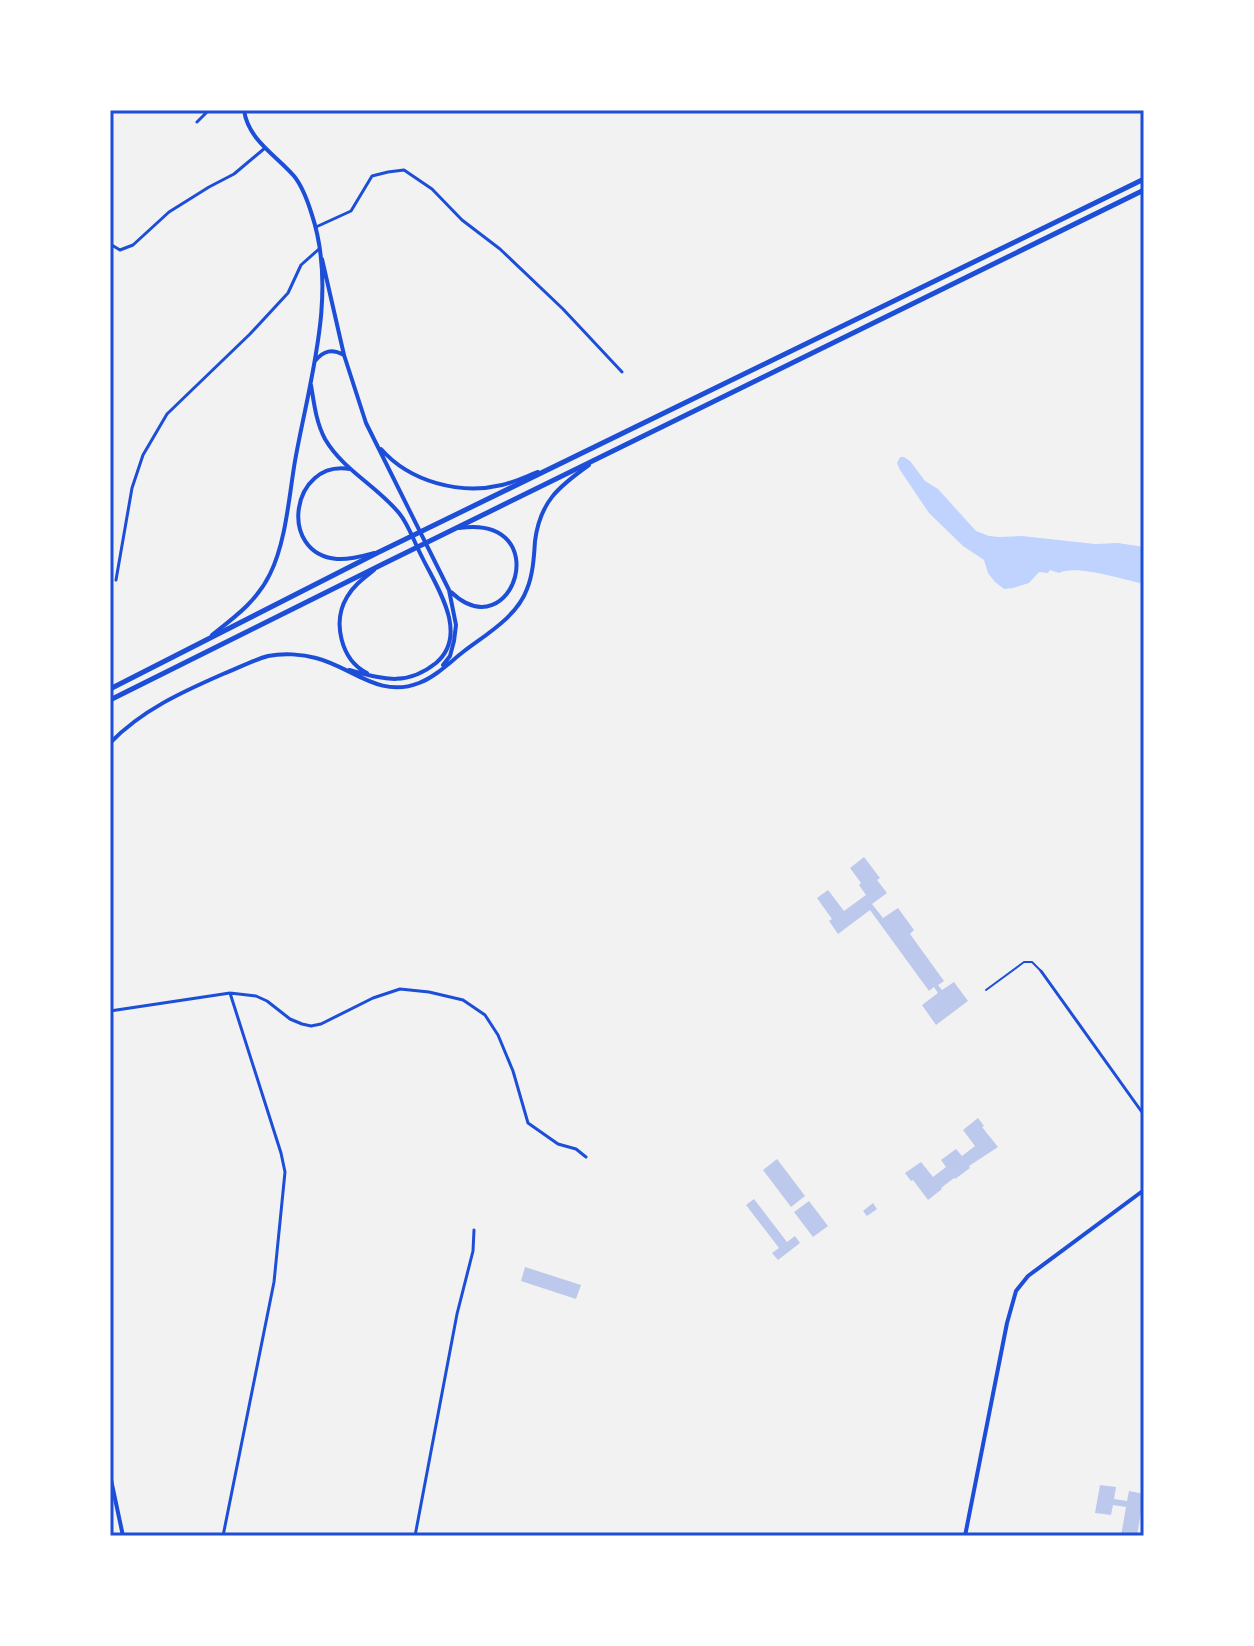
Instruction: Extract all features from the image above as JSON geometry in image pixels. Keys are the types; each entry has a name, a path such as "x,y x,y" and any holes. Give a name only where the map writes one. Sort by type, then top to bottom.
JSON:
{"highway":[{"path":"110,689 391,546 1144,179"},
{"path":"110,700 1144,190"}],"street":[{"path":"197,122 209,110"},
{"path":"207,639 240,614 271,572 283,528 311,379 322,300 316,227 305,196 297,180 252,133 245,121 244,110"},
{"path":"110,244 120,250 133,245 169,212 234,174 265,148"},
{"path":"316,227 351,211 372,176 404,170 432,189 462,220 500,249 563,309 622,372"},
{"path":"116,580 132,488 143,455 167,414 288,293 301,265 319,249"},
{"path":"319,249 357,397 374,440 449,590 456,625 450,656 439,671"},
{"path":"313,363 329,350 344,355"},
{"path":"311,379 317,415 326,440 351,469 401,515 446,606 451,623 448,647 440,660 412,677 383,679 342,669"},
{"path":"374,440 398,465 424,479 445,485 485,488 503,485 552,467"},
{"path":"110,743 153,708 192,688 272,655 319,658 387,688 405,688 422,682 491,632 518,605 531,579 543,509 567,481 600,457"},
{"path":"351,469 329,469 312,480 299,504 299,527 310,547 325,557 341,560 377,553"},
{"path":"449,590 470,604 494,604 509,592 517,567 511,543 501,534 476,526 457,528"},
{"path":"383,564 350,593 341,609 339,626 343,643 355,666 383,679"},
{"path":"1041,971 1144,1115"},
{"path":"110,1011 230,993 256,996 290,1019 311,1026 400,989 463,1000 485,1015 498,1035 513,1071 528,1123 558,1144 576,1149 586,1157"},
{"path":"223,1536 274,1282 285,1172 230,993"},
{"path":"965,1536 1016,1291 1028,1276 1144,1190"},
{"path":"415,1536 457,1314 473,1251 474,1230"},
{"path":"110,1475 123,1536"}],"lane":[{"path":"986,990 1024,962 1032,962 1041,971"}],"water":[{"path":"900,457 910,461 925,481 938,489 976,531 989,536 1144,547 1144,584 1088,571 1059,573 1050,570 1048,573 1039,572 1029,583 1004,589 988,573 984,560 963,546 929,513 900,470 897,463"}],"building":[{"path":"864,857 887,893 872,904 883,918 898,908 914,930 910,934 944,981 938,985 942,990 954,982 968,1001 936,1025 922,1005 938,993 934,987 929,991 870,910 838,934 817,898 828,890 844,911 866,895 850,868"},
{"path":"978,1118 998,1147 928,1200 905,1173 921,1162 933,1177 946,1167 941,1160 956,1149 962,1156 975,1146 963,1130"},
{"path":"777,1159 805,1196 791,1207 763,1170"},
{"path":"754,1199 787,1242 795,1236 800,1243 778,1260 772,1253 779,1248 746,1205"},
{"path":"809,1201 828,1226 813,1237 794,1212"},
{"path":"873,1203 877,1209 867,1216 863,1211"},
{"path":"525,1267 581,1285 576,1299 521,1281"},
{"path":"1100,1485 1116,1487 1114,1499 1127,1501 1129,1491 1144,1494 1137,1536 1121,1536 1126,1507 1113,1505 1111,1515 1095,1513"}]}
